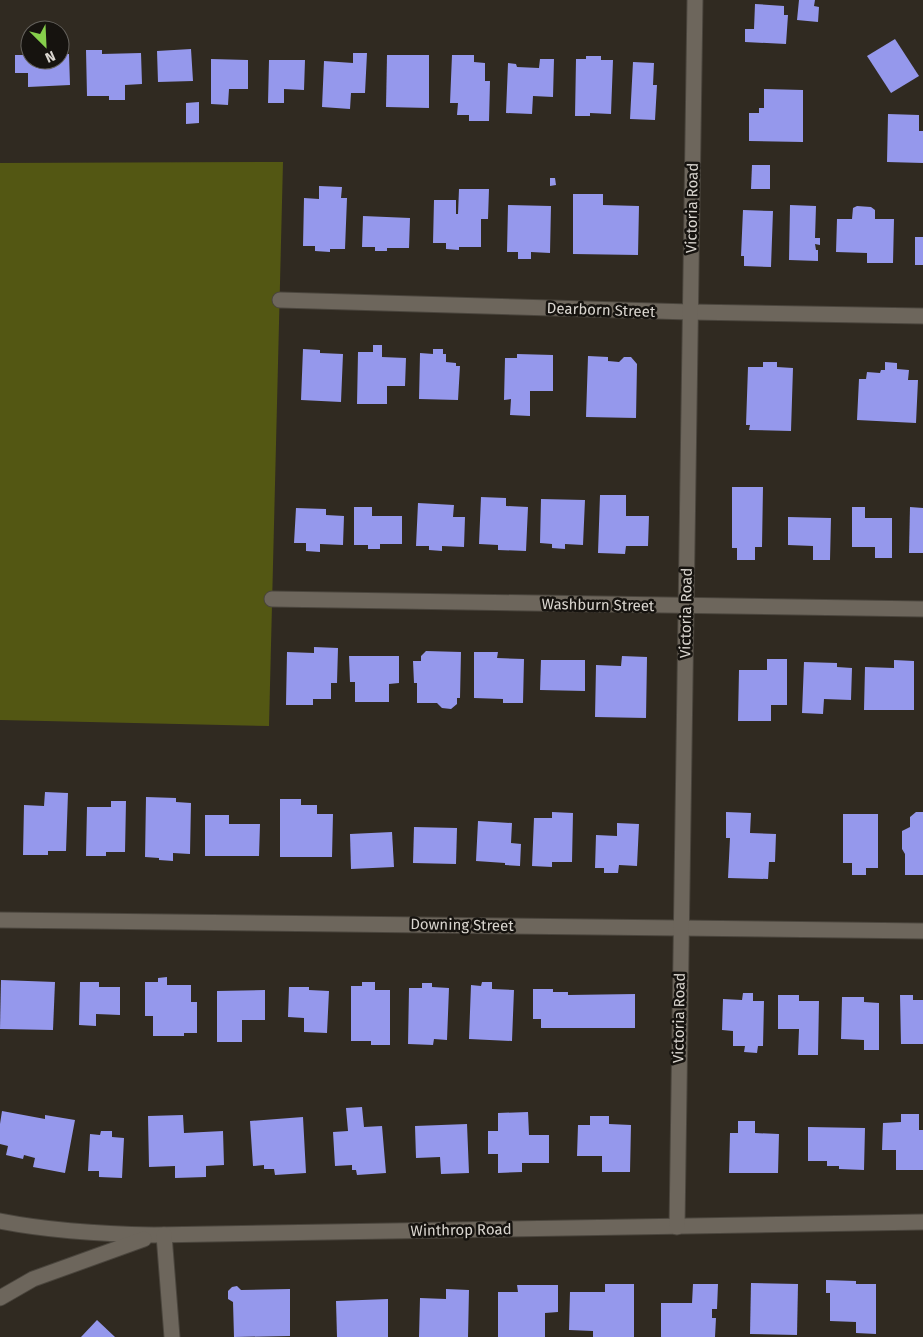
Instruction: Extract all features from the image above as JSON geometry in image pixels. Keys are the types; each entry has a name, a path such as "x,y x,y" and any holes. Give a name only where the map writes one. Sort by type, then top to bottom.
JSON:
{"street":[{"name":"Victoria Road","path":"677,1226 695,0"},
{"name":"Dearborn Street","path":"280,300 690,312 923,316"},
{"name":"Washburn Street","path":"272,599 923,609"},
{"name":"Downing Street","path":"0,920 923,931"},
{"name":"Winthrop Road","path":"0,1221 30,1227 99,1234 159,1235 923,1222"},
{"path":"0,1298 33,1279 159,1235 172,1337"}],"shaded area":[{"path":"283,162 269,726 0,720 0,163"}],"building":[{"path":"799,0 815,0 814,6 819,7 818,22 797,20"},
{"path":"755,4 784,6 784,15 788,15 786,44 745,42 745,29 754,29"},
{"path":"895,39 919,76 891,93 867,56"},
{"path":"191,49 193,81 158,82 157,51"},
{"path":"86,50 102,50 102,54 141,53 142,84 125,85 125,100 109,100 109,96 87,96"},
{"path":"353,53 367,53 365,93 351,93 350,109 322,107 324,61 353,63"},
{"path":"15,55 20,55 20,70 70,70 70,85 28,87 28,73 15,73"},
{"path":"387,55 429,55 429,108 386,107"},
{"path":"452,55 474,55 474,62 485,63 485,81 490,81 489,121 469,121 469,115 457,115 458,103 450,103"},
{"path":"586,56 601,56 601,60 613,60 611,114 590,113 590,116 575,116 576,59 586,59"},
{"path":"211,59 248,60 248,89 229,89 228,105 211,104"},
{"path":"540,59 554,59 553,97 533,96 532,114 506,113 508,63 516,64 517,67 539,68"},
{"path":"269,60 305,60 304,90 284,89 284,103 268,103"},
{"path":"633,62 654,63 653,85 657,85 655,120 630,119"},
{"path":"764,89 803,90 803,142 749,141 749,113 759,113 759,108 764,108"},
{"path":"199,102 199,123 186,124 186,103"},
{"path":"888,114 919,115 919,131 923,131 923,163 887,162"},
{"path":"752,165 770,165 770,189 751,189"},
{"path":"550,178 555,178 556,185 550,186"},
{"path":"319,186 342,187 341,198 347,198 345,249 330,249 330,252 315,251 315,246 303,246 304,198 319,199"},
{"path":"459,189 489,189 488,219 481,219 481,247 459,247 459,250 446,249 446,243 433,243 434,200 456,200 456,214 458,214"},
{"path":"573,194 603,194 603,205 639,206 638,255 573,254"},
{"path":"508,205 551,206 550,253 531,252 531,259 518,259 518,252 507,252"},
{"path":"790,205 816,206 815,238 820,238 820,245 815,244 816,250 818,250 818,261 789,260"},
{"path":"857,206 871,207 875,210 875,219 894,219 893,263 867,263 867,253 836,252 837,219 852,219 853,208"},
{"path":"743,210 773,211 771,267 744,266 744,256 741,256"},
{"path":"363,216 410,218 409,248 387,248 387,251 375,251 375,247 362,247"},
{"path":"915,237 923,237 923,265 915,265"},
{"path":"373,345 382,345 382,357 406,358 405,386 387,386 387,404 357,404 358,352 373,352"},
{"path":"303,349 320,350 320,353 343,354 341,402 301,400"},
{"path":"433,349 443,349 443,354 446,354 446,362 456,363 456,366 460,366 458,400 419,399 420,353 433,354"},
{"path":"517,354 553,355 553,391 530,391 530,416 510,415 511,399 504,400 505,358 517,358"},
{"path":"588,356 608,357 608,361 619,362 624,357 631,357 637,364 636,418 586,417"},
{"path":"763,362 777,362 777,367 793,368 791,431 749,430 750,425 746,425 748,367 763,367"},
{"path":"885,362 897,363 897,369 909,370 908,380 918,380 916,423 857,420 859,379 866,379 867,372 880,373 881,370 885,370"},
{"path":"732,487 763,487 762,547 755,547 755,560 737,560 737,548 732,548"},
{"path":"600,495 626,495 626,516 649,516 648,546 626,546 625,554 598,553"},
{"path":"481,497 506,498 506,506 528,507 526,551 498,550 498,545 479,544"},
{"path":"541,499 585,500 583,545 565,544 565,549 552,548 552,544 540,543"},
{"path":"418,503 454,505 453,517 465,517 464,547 442,546 442,551 429,550 429,546 416,546"},
{"path":"354,507 372,507 372,516 402,516 402,544 380,544 380,549 368,549 368,545 354,545"},
{"path":"852,507 865,507 865,518 892,518 892,558 875,558 875,547 852,547"},
{"path":"910,507 923,508 923,553 909,553"},
{"path":"296,508 326,509 326,515 344,516 343,545 320,544 320,552 306,551 306,543 294,543"},
{"path":"788,517 831,518 830,560 813,560 813,546 788,545"},
{"path":"314,647 338,648 337,683 331,683 331,699 313,699 313,705 286,705 287,652 314,653"},
{"path":"426,651 461,652 460,698 457,698 457,704 451,709 442,708 437,703 417,703 417,683 414,683 413,661 421,661 421,656"},
{"path":"474,652 498,652 497,658 524,659 523,703 503,703 503,699 474,698"},
{"path":"349,656 399,656 399,683 389,684 389,702 355,702 355,682 350,682"},
{"path":"622,656 647,657 646,718 595,717 596,665 621,666"},
{"path":"767,659 787,659 787,705 771,705 771,721 738,721 739,670 767,670"},
{"path":"541,660 585,660 585,691 540,690"},
{"path":"894,660 914,661 914,710 864,710 865,667 894,668"},
{"path":"804,662 837,663 837,667 852,668 851,700 824,699 823,714 802,713"},
{"path":"45,792 68,793 66,851 48,851 48,855 23,855 24,805 44,806"},
{"path":"146,797 176,798 176,802 191,803 190,854 173,853 173,861 145,857"},
{"path":"280,799 301,799 301,805 317,805 317,814 333,814 332,857 280,857"},
{"path":"111,801 126,801 125,852 106,852 106,856 86,856 87,807 111,807"},
{"path":"552,812 573,813 572,862 552,862 552,867 532,866 534,818 552,818"},
{"path":"726,812 751,813 750,833 776,834 775,862 769,862 768,879 728,878 730,838 726,838"},
{"path":"916,812 923,812 923,875 905,875 902,831 910,827 910,817"},
{"path":"843,814 878,814 878,868 866,868 866,875 852,875 852,863 843,863"},
{"path":"205,815 229,815 229,824 260,824 259,856 205,856"},
{"path":"478,821 512,823 511,843 521,844 520,866 476,861"},
{"path":"617,823 639,824 637,866 619,865 618,873 604,873 604,868 595,868 596,835 617,836"},
{"path":"414,827 457,828 456,864 413,863"},
{"path":"392,832 394,867 351,869 350,834"},
{"path":"167,977 167,985 191,985 191,1002 197,1002 197,1033 184,1033 184,1036 153,1036 153,1016 145,1016 145,982 158,982 158,978"},
{"path":"1,980 55,982 53,1030 0,1029"},
{"path":"80,982 99,982 99,987 120,987 120,1015 96,1014 96,1026 79,1025"},
{"path":"362,982 375,982 375,990 390,990 390,1045 371,1045 371,1041 351,1041 351,986 362,986"},
{"path":"482,982 492,982 492,989 514,990 512,1041 469,1039 471,985 481,986"},
{"path":"422,983 432,983 432,987 449,988 447,1040 434,1039 433,1045 408,1044 409,988 422,988"},
{"path":"289,987 309,987 309,990 329,991 327,1033 304,1032 304,1018 288,1017"},
{"path":"533,989 553,989 553,992 568,992 568,995 635,994 635,1028 541,1028 541,1019 533,1019"},
{"path":"265,990 265,1020 242,1020 242,1042 217,1042 217,991"},
{"path":"743,993 753,993 753,1001 764,1001 763,1046 758,1046 757,1053 744,1052 745,1046 733,1046 733,1031 722,1030 723,999 742,1000"},
{"path":"778,995 799,995 799,1001 819,1001 818,1055 798,1055 799,1029 778,1029"},
{"path":"900,995 913,995 913,1000 923,1000 923,1044 901,1044"},
{"path":"842,997 864,997 864,1002 879,1003 879,1050 864,1050 864,1040 841,1039"},
{"path":"362,1107 364,1127 382,1126 386,1173 357,1175 356,1170 352,1170 352,1165 335,1166 333,1132 348,1131 346,1108"},
{"path":"2,1111 45,1119 45,1115 75,1120 65,1173 33,1167 35,1158 24,1155 23,1159 6,1155 8,1146 0,1144"},
{"path":"528,1112 529,1135 549,1135 549,1163 522,1163 522,1172 498,1173 498,1154 488,1154 488,1131 498,1131 498,1113"},
{"path":"901,1114 919,1114 919,1130 923,1130 923,1170 896,1170 896,1150 882,1150 883,1123 901,1122"},
{"path":"183,1115 184,1133 223,1131 224,1165 206,1166 206,1177 175,1178 175,1166 149,1167 148,1116"},
{"path":"590,1116 609,1116 609,1124 631,1125 630,1172 602,1172 602,1156 577,1156 578,1125 590,1125"},
{"path":"303,1117 306,1173 275,1175 274,1169 264,1169 264,1165 253,1166 250,1121"},
{"path":"738,1121 755,1121 755,1133 779,1134 778,1173 729,1173 730,1133 738,1133"},
{"path":"467,1124 469,1173 441,1174 440,1157 416,1158 415,1126"},
{"path":"808,1127 865,1128 864,1170 839,1169 839,1166 827,1166 827,1161 808,1161"},
{"path":"101,1131 112,1131 112,1137 124,1138 122,1178 99,1177 99,1171 88,1171 90,1134 100,1135"},
{"path":"826,1280 856,1281 856,1284 876,1284 876,1334 856,1333 856,1322 830,1321 830,1293 826,1293"},
{"path":"751,1283 798,1284 797,1335 750,1334"},
{"path":"605,1284 634,1284 634,1337 593,1337 593,1331 569,1330 570,1292 605,1292"},
{"path":"693,1284 718,1284 717,1309 712,1309 712,1318 716,1318 715,1337 661,1337 661,1303 692,1303"},
{"path":"517,1285 558,1285 558,1312 545,1313 545,1337 498,1337 498,1292 518,1292"},
{"path":"237,1286 241,1290 290,1289 290,1336 234,1337 233,1302 228,1299 228,1291 232,1287"},
{"path":"446,1289 469,1290 468,1337 419,1337 420,1298 446,1299"},
{"path":"388,1299 388,1337 337,1337 336,1301"},
{"path":"97,1320 115,1337 81,1337"}]}
